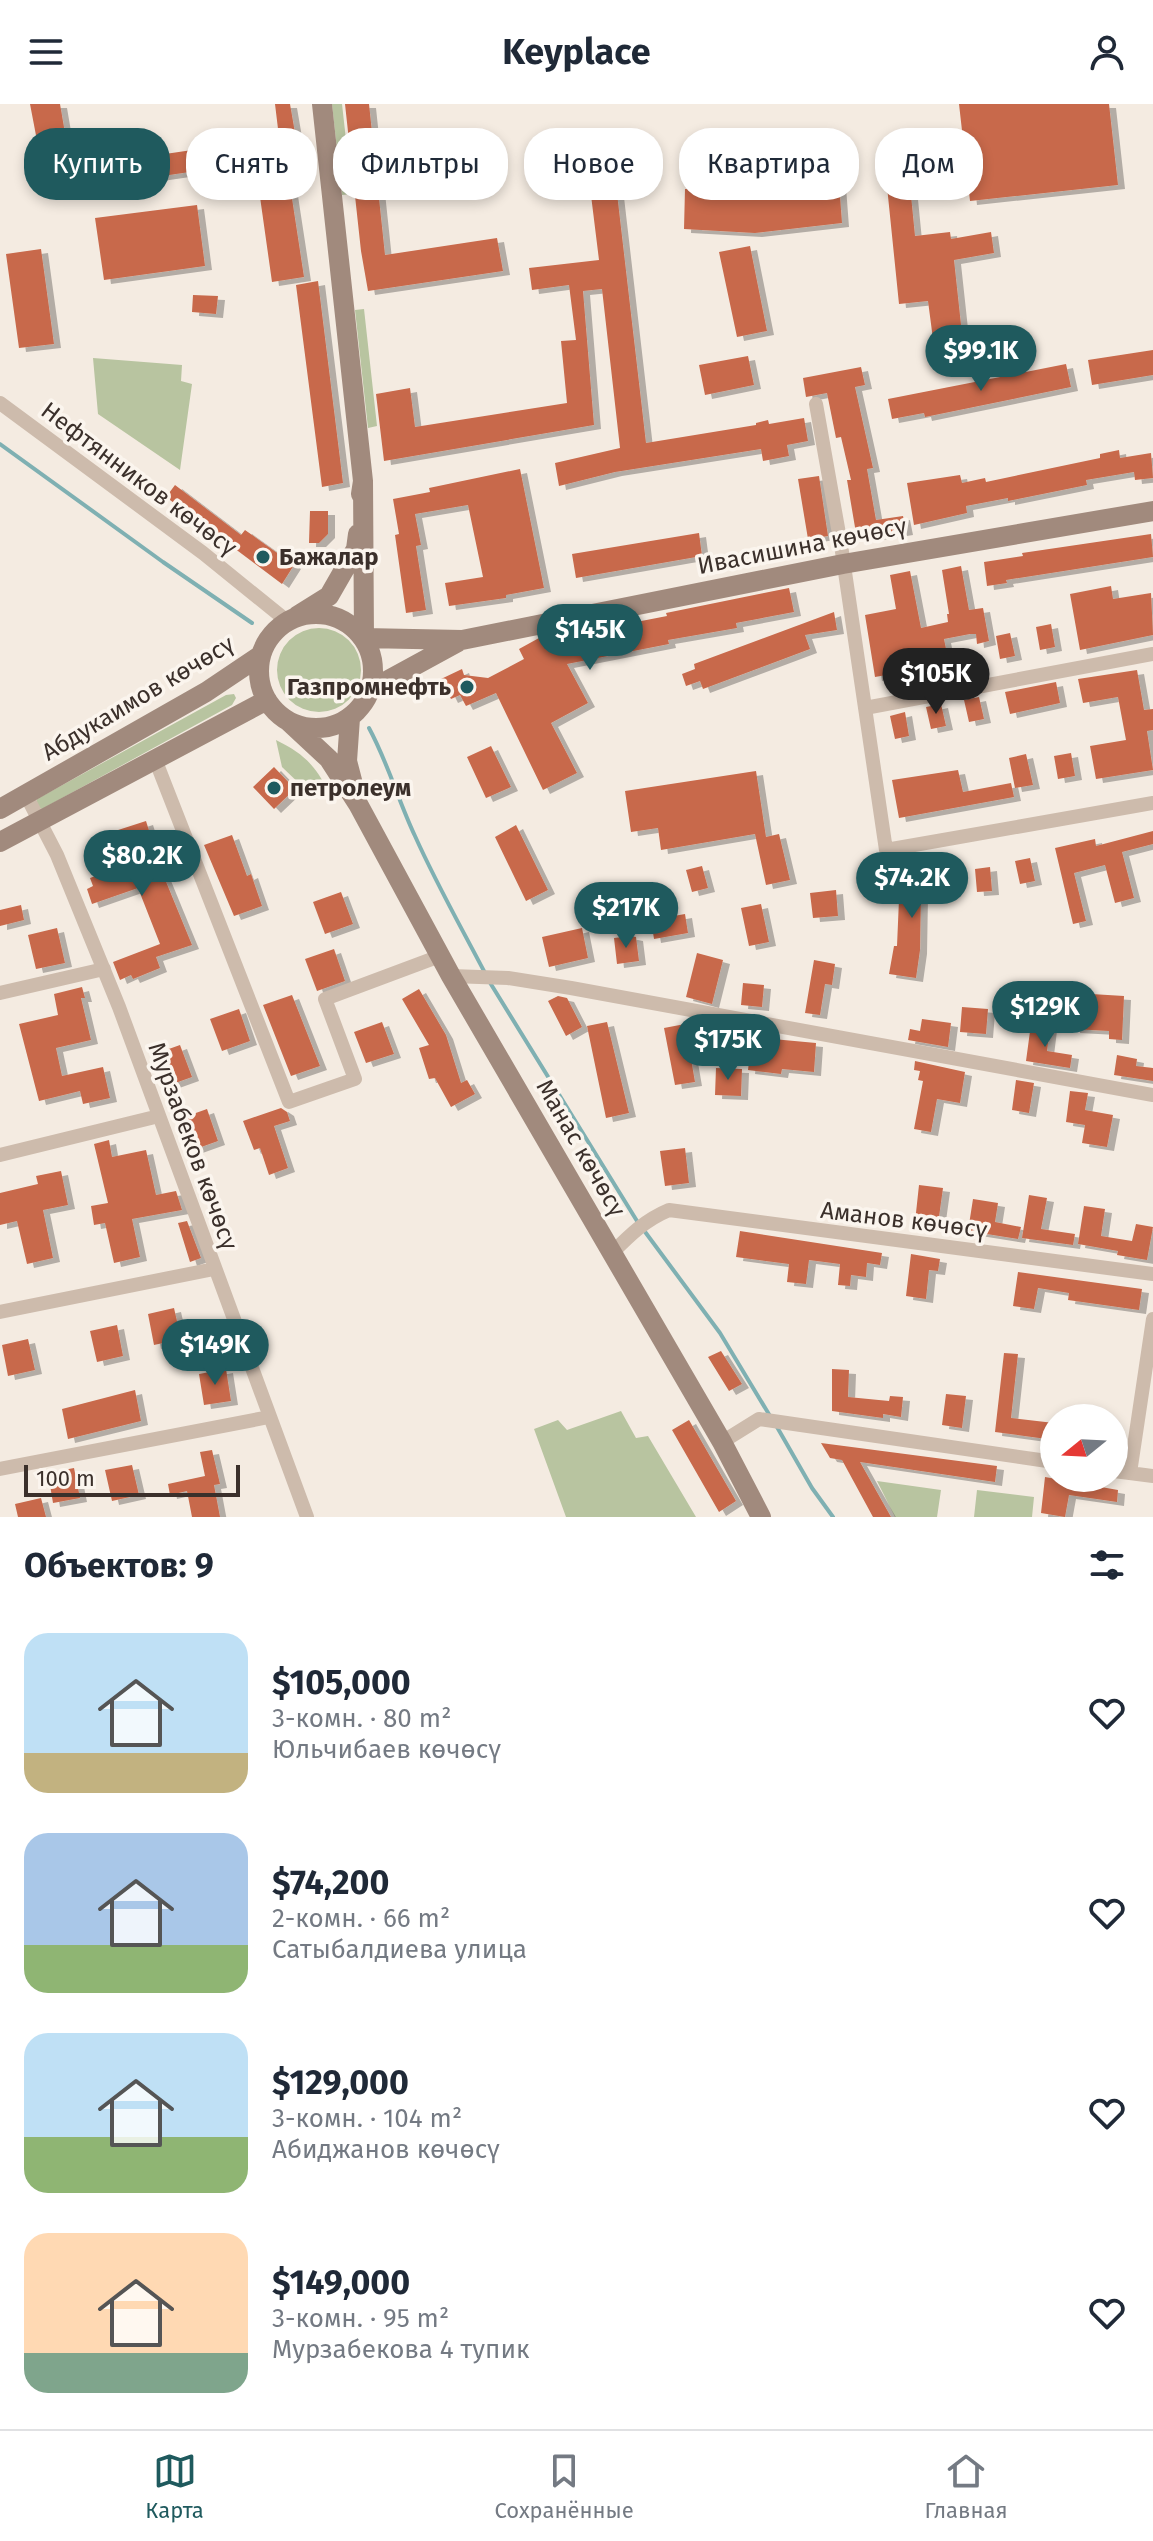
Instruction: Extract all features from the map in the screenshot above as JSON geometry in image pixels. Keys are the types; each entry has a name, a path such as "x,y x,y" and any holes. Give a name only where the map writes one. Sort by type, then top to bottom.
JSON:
{"main road":[{"path":"287,720 312,728 338,724 350,718 359,710 370,690 374,672 364,638 363,481 322,104"},
{"path":"358,804 329,759 267,700 259,678 261,655 276,629 329,596 356,549 363,481"},
{"name":"Ивасишина көчөсү","path":"462,640 843,564 1153,511"},
{"path":"292,619 315,613 334,616 351,625 364,638 462,640"},
{"path":"370,690 462,640"},
{"name":"Абдукаимов көчөсү","path":"0,809 206,692 261,655"},
{"path":"0,842 267,700"},
{"path":"350,718 347,761 358,804"},
{"name":"Манас көчөсү","path":"358,804 440,956 461,976 761,1517"}],"street":[{"name":"Нефтянников көчөсү","path":"0,403 292,619"},
{"path":"816,404 886,850 1153,803"},
{"path":"865,708 1153,654"},
{"path":"155,759 289,1102 355,1079 325,999 440,956"},
{"name":"Мурзабеков көчөсү","path":"26,795 40,819 104,969 307,1517"},
{"path":"0,993 104,969"},
{"path":"461,976 508,978 1153,1095"},
{"path":"0,1155 159,1116"},
{"name":"Аманов көчөсү","path":"612,1253 635,1230 669,1210 1153,1274"},
{"path":"0,1312 214,1269"},
{"path":"1153,1319 1130,1473 1153,1476"},
{"path":"0,1469 269,1417"},
{"path":"722,1442 759,1419 1040,1460"}],"green space":[{"path":"332,104 342,104 345,128 335,128"},
{"path":"364,309 377,426 368,428 355,310"},
{"path":"93,358 182,365 181,381 192,384 180,470 98,414"},
{"path":"311,628 327,628 343,635 354,646 361,670 358,686 349,700 327,712 311,712 295,705 284,694 277,678 277,662 284,646 295,635"},
{"path":"234,694 236,698 232,705 39,808 37,799 226,695"},
{"path":"276,740 307,761 329,792 306,790 282,767"},
{"path":"621,1411 636,1438 648,1436 696,1517 566,1517 534,1429 558,1420 567,1430"},
{"path":"877,1481 941,1490 937,1517 895,1517"},
{"path":"977,1490 1034,1497 1032,1517 974,1517"}],"building":[{"path":"30,104 60,104 64,128 35,128"},
{"path":"275,104 290,104 294,128 278,128"},
{"path":"345,104 369,104 372,128 348,128"},
{"path":"959,104 1109,104 1118,185 983,200 983,128 962,128"},
{"path":"186,151 186,173 170,175 170,153"},
{"path":"260,200 292,200 304,277 272,282"},
{"path":"355,200 379,200 385,255 497,238 503,271 368,291"},
{"path":"592,200 618,200 646,443 756,425 768,420 769,424 804,418 808,441 787,445 789,456 763,461 761,449 615,472 559,486 555,463 620,448 602,289 583,291 594,425 384,461 376,394 410,388 415,427 567,403 561,341 576,340 569,285 532,290 529,268 599,260"},
{"path":"685,200 840,200 842,223 755,233 684,229"},
{"path":"888,200 911,200 915,236 950,232 951,239 991,232 994,253 954,260 962,334 1000,328 1003,351 936,362 928,301 899,304"},
{"path":"197,205 205,266 104,280 95,218"},
{"path":"750,246 767,331 737,337 719,252"},
{"path":"41,249 54,344 19,348 6,254"},
{"path":"318,281 343,483 322,487 296,285"},
{"path":"193,295 218,296 216,314 192,312"},
{"path":"1153,350 1153,375 1092,385 1088,360"},
{"path":"748,356 754,385 705,395 699,365"},
{"path":"1066,364 1071,387 925,417 924,413 892,419 888,399"},
{"path":"861,367 865,385 855,387 873,468 867,469 876,520 903,516 906,531 857,539 847,480 851,480 841,437 836,438 827,393 806,397 803,378"},
{"path":"1119,450 1120,458 1151,453 1153,478 1135,480 1134,472 1086,480 1087,485 966,506 967,513 914,525 907,483 960,475 962,483 985,478 986,482 1100,458 1100,454"},
{"path":"520,469 544,588 506,595 506,598 449,606 445,583 483,577 468,505 415,514 421,545 416,546 426,610 406,613 393,499 430,492 429,488"},
{"path":"819,476 828,536 808,539 798,479"},
{"path":"175,485 241,535 245,530 294,565 282,584 166,497"},
{"path":"310,511 328,511 328,534 319,543 309,543"},
{"path":"699,533 702,556 576,578 572,554"},
{"path":"1151,534 1153,557 1006,580 1007,583 987,586 984,562 1023,556 1022,553"},
{"path":"961,566 969,610 983,608 989,641 977,644 976,634 944,639 951,674 923,679 921,669 875,677 865,615 896,609 890,575 910,571 921,628 948,622 942,570"},
{"path":"1111,586 1113,599 1151,593 1153,635 1080,650 1070,594"},
{"path":"789,588 794,612 736,623 737,628 668,640 669,644 567,664 588,703 551,723 577,773 543,790 496,693 466,706 460,695 451,699 441,679 462,669 464,675 488,678 524,659 519,649 539,638 552,635 554,638 667,616 666,613"},
{"path":"834,612 837,630 805,635 810,649 703,689 700,681 686,686 682,674 695,669 694,664"},
{"path":"1051,624 1055,647 1040,650 1036,627"},
{"path":"1010,633 1015,656 1000,659 996,636"},
{"path":"1137,670 1144,710 1153,709 1153,730 1147,731 1153,770 1096,779 1090,746 1126,740 1118,697 1083,703 1078,679"},
{"path":"1056,682 1060,703 1010,714 1005,692"},
{"path":"979,697 984,719 969,722 964,700"},
{"path":"941,704 946,726 931,729 926,707"},
{"path":"905,712 909,736 895,739 890,716"},
{"path":"491,746 511,787 486,798 467,757"},
{"path":"1071,753 1075,776 1058,779 1054,756"},
{"path":"1026,754 1033,785 1015,788 1009,758"},
{"name":"петролеум","path":"274,767 295,789 274,809 253,787"},
{"path":"958,770 963,792 1011,783 1014,797 899,818 892,780"},
{"path":"756,771 766,837 779,834 790,880 766,885 755,834 661,850 658,828 631,832 625,791"},
{"path":"146,821 162,872 192,945 156,957 160,968 133,979 131,975 120,980 113,962 160,944 138,888 92,904 87,889 93,886 90,878 98,875 97,872 126,861 115,831"},
{"path":"516,825 548,890 526,901 495,837"},
{"path":"1153,831 1153,844 1122,852 1134,898 1115,903 1105,865 1074,873 1086,921 1073,924 1055,848 1095,839 1096,846"},
{"path":"232,835 262,906 234,916 204,845"},
{"path":"1030,858 1035,881 1020,884 1015,861"},
{"path":"702,866 708,888 692,892 686,870"},
{"path":"990,867 992,891 977,892 975,869"},
{"path":"941,868 944,888 921,893 916,978 889,974 894,946 897,946 900,876"},
{"path":"623,883 630,906 615,910 608,887"},
{"path":"836,890 838,916 813,918 810,893"},
{"path":"341,892 353,924 325,934 313,902"},
{"path":"761,904 769,942 749,946 741,908"},
{"path":"21,905 24,920 0,926 0,910"},
{"path":"685,914 688,933 654,939 651,920"},
{"path":"57,928 65,963 36,969 28,935"},
{"path":"582,928 588,958 549,967 542,937"},
{"path":"636,937 639,961 617,964 614,938"},
{"path":"334,949 345,981 317,991 305,959"},
{"path":"697,953 723,960 712,1004 686,997"},
{"path":"814,960 835,964 832,985 825,984 820,1015 805,1013"},
{"path":"743,983 764,985 762,1007 741,1005"},
{"path":"82,987 85,998 81,998 91,1040 56,1048 62,1076 103,1067 110,1098 83,1104 80,1091 39,1101 19,1024 58,1015 54,994"},
{"path":"419,989 446,1035 461,1083 467,1080 475,1094 451,1107 435,1078 429,1079 419,1048 429,1045 402,999"},
{"path":"1075,993 1124,996 1122,1040 1109,1039 1109,1031 1073,1029"},
{"path":"292,995 320,1066 291,1076 263,1005"},
{"path":"558,996 567,998 582,1027 566,1036 548,1001"},
{"path":"962,1007 988,1009 986,1034 960,1032"},
{"path":"239,1009 250,1041 222,1051 210,1019"},
{"path":"922,1019 951,1023 948,1047 908,1040 910,1029 920,1031"},
{"path":"382,1022 394,1054 366,1063 354,1032"},
{"path":"607,1022 629,1113 606,1118 587,1026"},
{"path":"685,1024 695,1082 675,1085 664,1028"},
{"path":"1031,1024 1050,1027 1047,1051 1072,1055 1070,1068 1026,1061"},
{"path":"752,1037 816,1043 814,1072 782,1069 781,1074 748,1070"},
{"path":"180,1045 192,1077 164,1087 152,1055"},
{"path":"1117,1055 1137,1059 1136,1066 1153,1068 1153,1081 1114,1075"},
{"path":"915,1061 965,1072 960,1103 937,1099 931,1132 914,1129 923,1081 918,1080 920,1071 914,1070"},
{"path":"716,1068 742,1069 741,1096 715,1095"},
{"path":"1016,1080 1034,1083 1029,1113 1012,1110"},
{"path":"1070,1091 1088,1093 1085,1110 1113,1115 1107,1147 1082,1143 1085,1125 1066,1122"},
{"path":"281,1108 287,1112 290,1121 274,1126 288,1168 269,1175 260,1148 254,1150 243,1121"},
{"path":"207,1109 218,1141 190,1151 179,1119"},
{"path":"109,1140 112,1157 146,1150 156,1195 176,1191 182,1210 132,1219 140,1257 114,1263 105,1223 94,1225 91,1206 108,1203 94,1144"},
{"path":"685,1148 689,1183 665,1186 660,1151"},
{"path":"61,1171 68,1205 43,1210 53,1258 27,1264 17,1221 0,1225 0,1193 38,1184 36,1176"},
{"path":"919,1185 943,1188 938,1224 915,1222"},
{"path":"1029,1195 1047,1198 1041,1229 1075,1234 1073,1245 1022,1238"},
{"path":"973,1199 998,1203 995,1222 1021,1227 1018,1239 968,1231"},
{"path":"1084,1206 1105,1209 1101,1236 1132,1241 1136,1224 1153,1227 1147,1260 1078,1244"},
{"path":"187,1221 201,1258 190,1262 178,1223"},
{"path":"740,1231 882,1253 880,1265 867,1263 866,1277 851,1275 850,1286 838,1285 840,1264 809,1260 806,1284 787,1282 789,1264 736,1257"},
{"path":"911,1254 940,1259 938,1271 929,1270 926,1299 906,1296"},
{"path":"1018,1272 1142,1289 1139,1310 1068,1300 1069,1293 1038,1288 1034,1309 1013,1306"},
{"path":"174,1308 181,1339 154,1345 148,1314"},
{"path":"117,1325 123,1356 97,1362 90,1331"},
{"path":"28,1339 35,1370 8,1376 2,1345"},
{"path":"721,1351 742,1384 729,1391 708,1357"},
{"path":"1004,1353 1018,1354 1011,1418 1040,1421 1040,1438 995,1432"},
{"path":"226,1369 231,1401 204,1405 199,1374"},
{"path":"832,1369 849,1370 848,1397 889,1401 890,1396 903,1397 901,1417 883,1414 883,1418 832,1411"},
{"path":"135,1390 141,1421 68,1439 62,1409"},
{"path":"946,1394 966,1396 962,1428 942,1425"},
{"path":"689,1420 736,1501 719,1512 672,1430"},
{"path":"821,1443 997,1466 995,1482 860,1462 891,1517 873,1517 842,1460 830,1458"},
{"path":"212,1450 220,1484 214,1485 220,1517 192,1517 187,1491 170,1495 168,1484 205,1476 200,1452"},
{"path":"132,1465 139,1495 112,1501 105,1470"},
{"path":"74,1468 80,1498 53,1503 48,1473"},
{"path":"1043,1492 1118,1492 1117,1502 1069,1495 1065,1517 1041,1513"},
{"path":"41,1498 46,1517 18,1517 15,1504"}],"waterway":[{"path":"0,444 252,623"},
{"path":"369,728 423,853 485,973"},
{"path":"489,981 637,1221 720,1333 770,1416"},
{"path":"777,1427 812,1488 833,1517"}],"place":[{"name":"Бажалар","path":"263,557"},
{"name":"Газпромнефть","path":"467,687"},
{"name":"петролеум","path":"274,788"}]}
